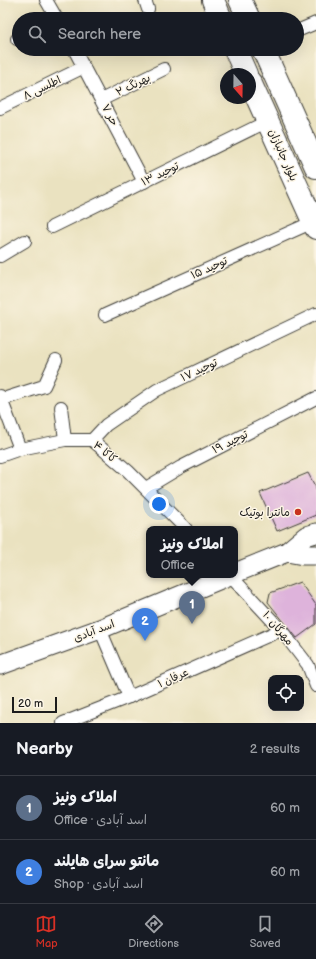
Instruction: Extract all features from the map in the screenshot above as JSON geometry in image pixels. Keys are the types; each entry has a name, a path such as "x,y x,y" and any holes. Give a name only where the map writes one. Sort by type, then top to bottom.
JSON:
{"highway":[{"path":"213,0 218,12"},
{"path":"240,0 246,12"},
{"path":"238,56 243,68"},
{"path":"265,56 316,167"},
{"name":"بلوار جانبازان","path":"256,95 315,225"}],"main road":[{"path":"238,572 287,552 306,536 316,533"},
{"path":"287,552 303,555 316,555"},
{"name":"اسد آبادی","path":"0,665 100,629 223,578"}],"street":[{"path":"46,0 52,12"},
{"path":"304,28 316,23"},
{"name":"حر ۷","path":"78,56 144,182"},
{"name":"اطلسی ۸","path":"0,108 84,67"},
{"name":"بهرنگ ۲","path":"102,100 164,69"},
{"name":"توحید ۱۳","path":"52,227 268,121"},
{"name":"توحید ۱۵","path":"105,315 315,225"},
{"path":"0,256 25,241"},
{"name":"توحید ۱۷","path":"92,440 106,425 157,390 316,314"},
{"path":"20,449 1,398 44,386 56,360"},
{"name":"توحید ۱۹","path":"146,488 182,467 316,398"},
{"path":"61,407 65,440"},
{"name":"کاکا ۴","path":"0,456 20,449 65,440 92,440 128,471 183,526"},
{"name":"مهرگان ۱۰","path":"233,578 281,630 309,670 316,686"},
{"path":"100,629 129,697"},
{"name":"عرفان ۱","path":"63,723 129,697 281,630"}],"building":[{"path":"308,473 316,488 316,515 277,531 260,493"},
{"path":"300,582 316,605 316,624 297,638 268,602 270,593"}],"place":[{"name":"مانترا بوتیک","path":"298,512"},
{"name":"املاک ونیز","path":"192,624"},
{"name":"مانتو سرای هایلند","path":"145,641"}]}
